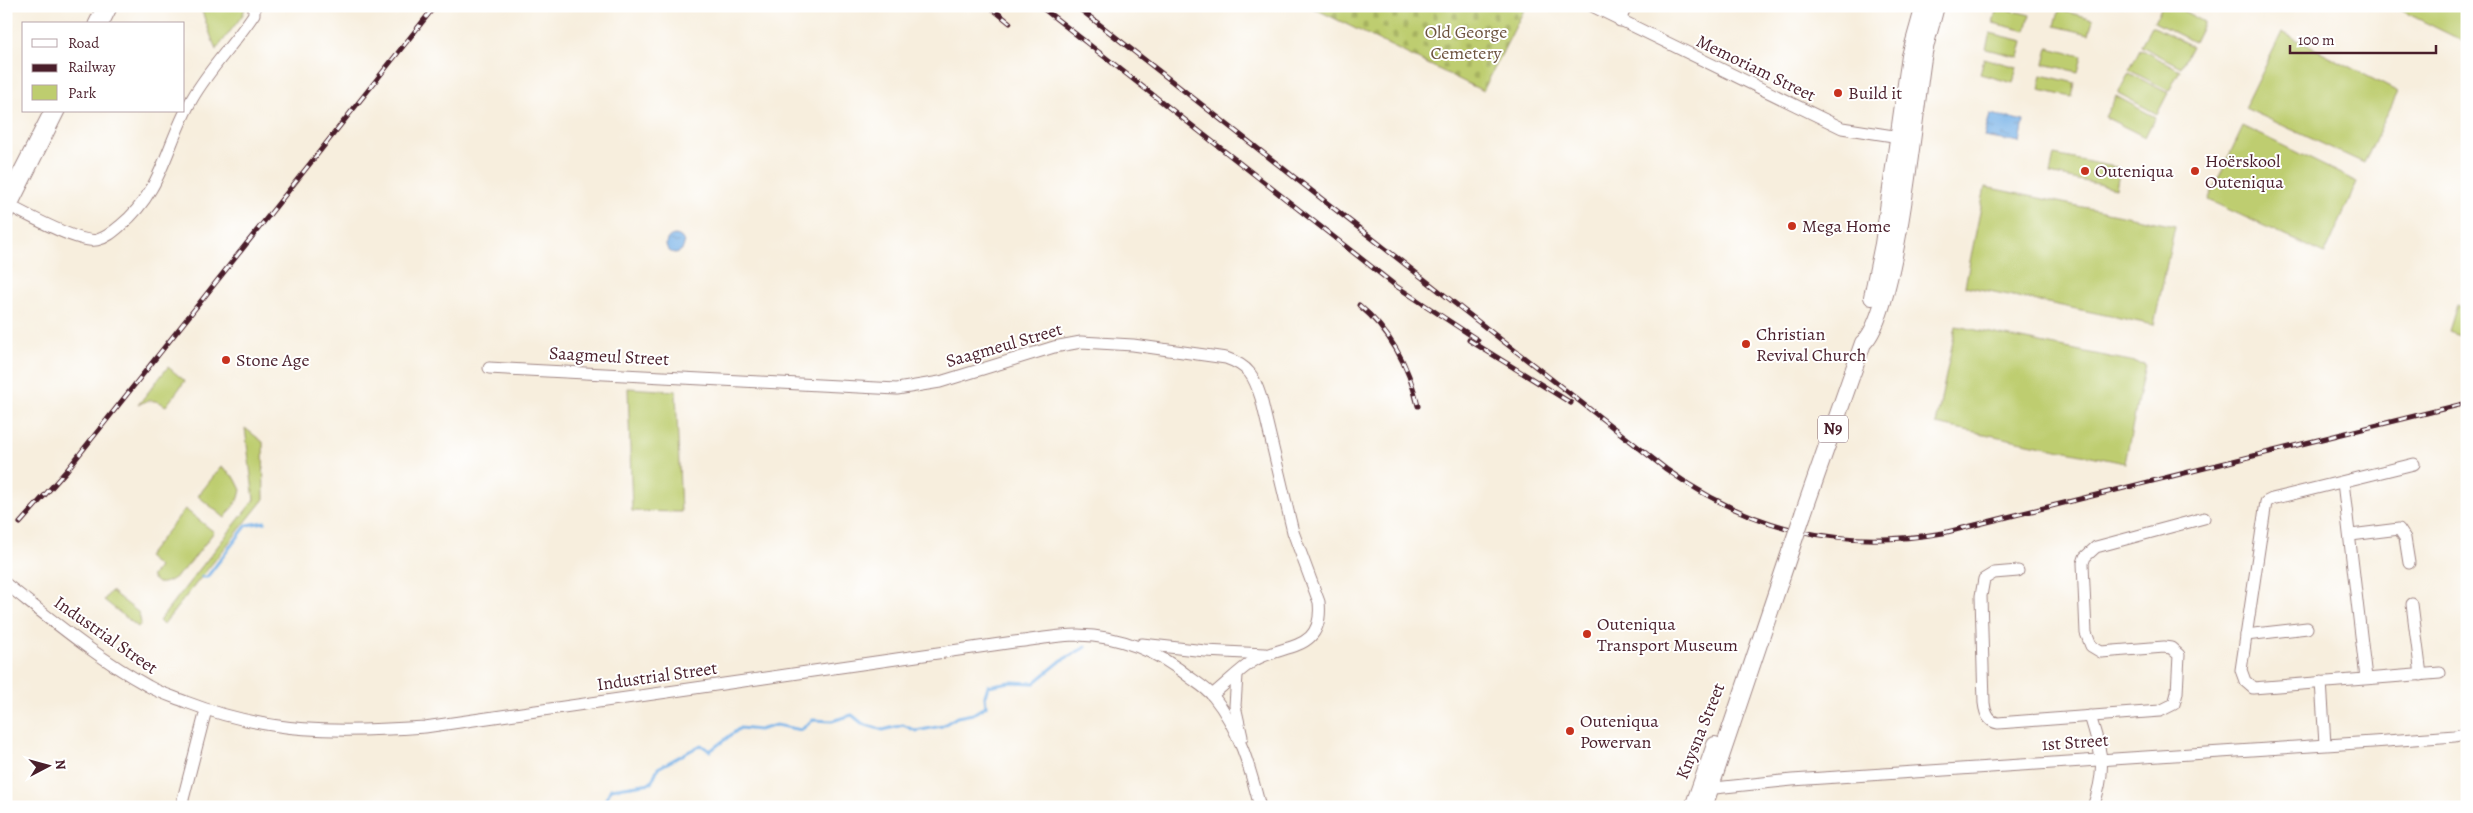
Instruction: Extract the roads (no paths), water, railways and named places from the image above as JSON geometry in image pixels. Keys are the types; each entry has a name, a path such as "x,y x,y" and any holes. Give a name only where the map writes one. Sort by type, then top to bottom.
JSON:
{"highway":[{"name":"N9","path":"1905,138 1910,56 1924,6"},
{"name":"N9","path":"1905,138 1936,6"},
{"name":"Knysna Street","path":"1693,807 1705,789 1744,692 1748,672 1863,343 1862,330 1876,284 1905,138"},
{"name":"Knysna Street","path":"1704,807 1705,789"}],"street":[{"path":"95,22 103,6"},
{"path":"104,22 112,6"},
{"path":"8,206 79,237 96,240 108,236 129,219 162,170 191,100 246,26 254,14 254,6"},
{"name":"Memoriam Street","path":"1592,6 1842,128 1905,138"},
{"path":"1620,21 1626,6"},
{"path":"8,206 50,112"},
{"path":"8,206 58,112"},
{"name":"Saagmeul Street","path":"489,368 897,389 940,382 1054,347 1081,342 1133,345 1226,358 1240,362 1256,381 1293,532 1319,602 1319,619 1311,637 1294,648 1254,660 1212,695"},
{"path":"2414,464 2266,502 2240,670 2249,686 2253,688 2440,673"},
{"path":"2343,482 2351,535 2366,678"},
{"path":"2018,571 1994,573 1984,580 1981,596 1985,712 1994,722 2160,711 2174,704 2177,693 2179,655 2171,648 2101,652 2091,646 2086,633 2082,570 2085,557 2096,547 2204,518"},
{"path":"2351,535 2398,529 2405,538 2409,563"},
{"name":"Industrial Street","path":"6,584 118,669 150,688 206,710 245,722 297,730 381,730 425,727 1014,642 1077,635 1102,637 1130,643 1175,665 1212,695 1226,717 1246,756 1260,807"},
{"path":"2412,604 2421,675"},
{"path":"2246,635 2307,628"},
{"path":"1130,643 1205,651 1271,654"},
{"path":"1237,675 1235,706 1246,756"},
{"path":"2321,682 2325,744"},
{"path":"181,807 206,710"},
{"path":"2090,716 2101,758 2103,776 2093,807"},
{"name":"1st Street","path":"1705,789 1784,780 2455,736 2467,733"},
{"name":"1st Street","path":"2455,736 2467,739"}],"water":[{"path":"1990,114 2024,121 2020,143 1984,137"},
{"path":"671,235 679,235 684,240 682,251 671,253 666,248 666,240"}],"waterway":[{"path":"202,577 207,577 247,525 265,522"},
{"path":"602,807 611,789 651,783 658,768 701,745 710,751 740,728 759,730 776,725 801,730 813,720 832,721 852,715 863,724 883,730 903,725 916,731 942,726 957,717 973,714 986,706 985,696 988,686 1010,682 1034,683 1062,660 1086,647"}],"railway":[{"path":"20,523 67,470 435,6"},
{"path":"989,6 1010,23"},
{"path":"1040,6 1396,286 1478,340"},
{"path":"1076,6 1666,469 1698,490 1731,507 1764,521 1797,531 1832,537 1868,539 1905,538 1943,533 2467,403"},
{"path":"1359,305 1380,327 1397,351 1409,377 1418,406"},
{"path":"1469,340 1571,403"}],"place":[{"name":"Build it","path":"1838,93"},
{"name":"Outeniqua","path":"2085,171"},
{"name":"Hoërskool Outeniqua","path":"2195,171"},
{"name":"Mega Home","path":"1792,226"},
{"name":"Christian Revival Church","path":"1746,344"},
{"name":"Stone Age","path":"226,360"},
{"name":"Outeniqua Transport Museum","path":"1587,634"},
{"name":"Outeniqua Powervan","path":"1570,731"}],"park label":[{"name":"Old George Cemetery","path":"1466,42"}]}
